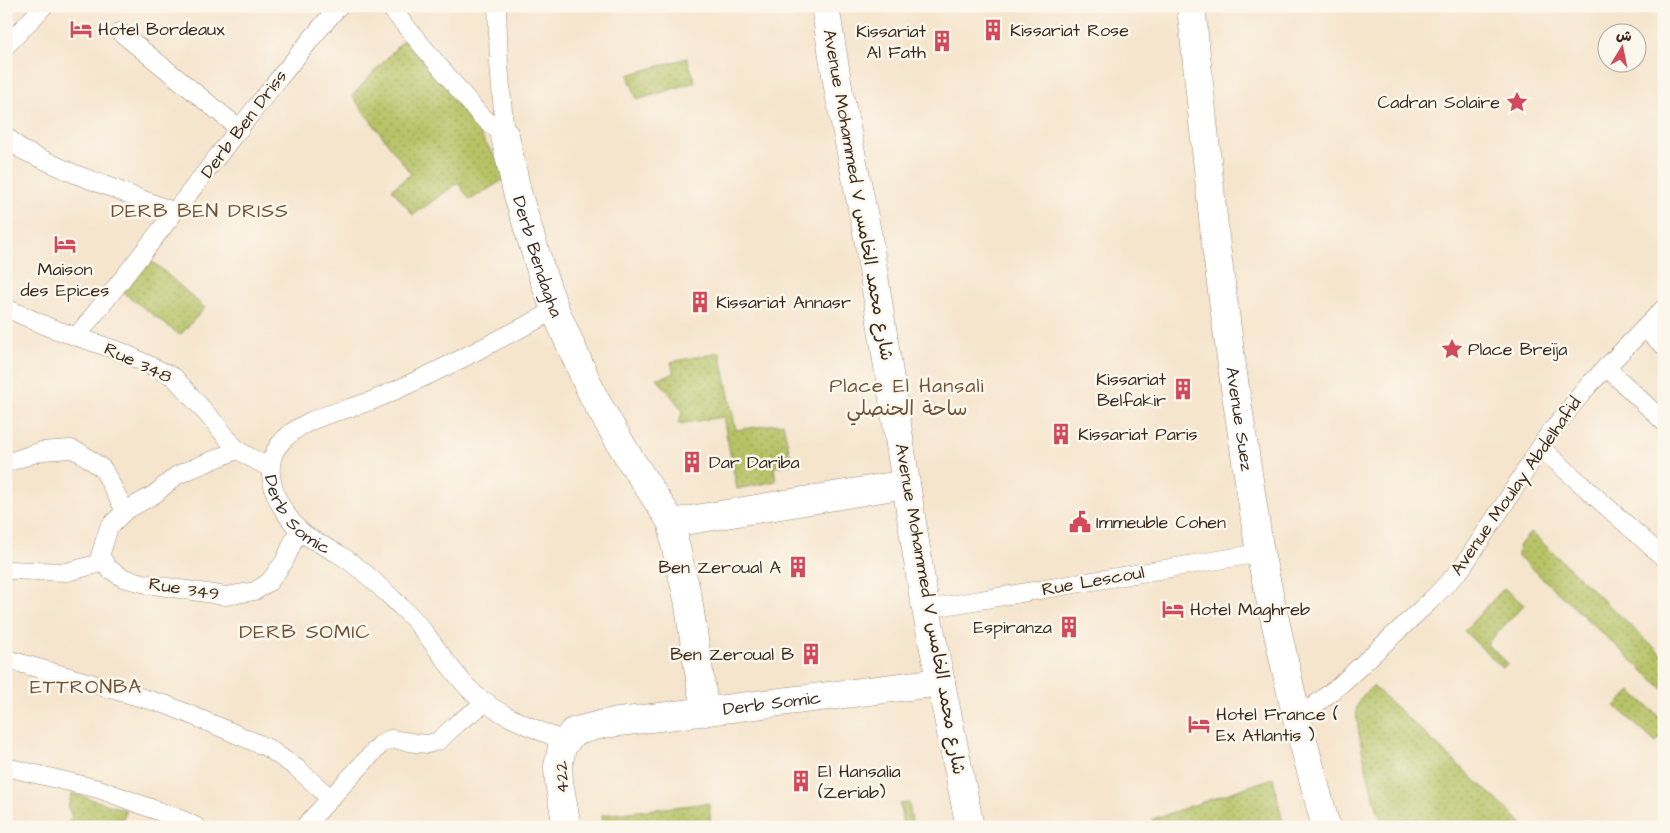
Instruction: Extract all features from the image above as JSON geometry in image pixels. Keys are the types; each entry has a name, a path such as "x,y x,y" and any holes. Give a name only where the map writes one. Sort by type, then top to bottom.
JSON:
{"street":[{"name":"Avenue Mohammed V شارع محمد الخامس","path":"825,6 839,93 868,237 926,609 970,827"},
{"name":"Avenue Suez","path":"1191,6 1216,246 1235,391 1260,553 1297,719 1326,827"},
{"name":"Derb Bendagha","path":"505,136 518,192 542,274 555,310 594,398 628,456 672,523"},
{"path":"705,712 688,599 672,523 906,484"},
{"name":"Derb Somic","path":"603,724 941,682"},
{"name":"422","path":"567,827 558,767 562,747 573,732 603,724"}],"lane":[{"path":"6,46 44,6"},
{"name":"Derb Ben Driss","path":"76,337 240,129 291,61 339,6"},
{"path":"389,6 480,115 505,136"},
{"path":"497,6 499,64 505,136"},
{"path":"120,32 240,129"},
{"path":"6,136 22,150 75,174 175,212"},
{"name":"Rue 348","path":"6,308 51,328 122,352 174,377 237,450 270,468"},
{"name":"Avenue Moulay Abdelhafid","path":"1297,719 1340,685 1430,601 1461,568 1548,435 1588,386 1664,308"},
{"name":"Derb Somic","path":"555,310 440,370 382,396 306,422 291,432 278,447 272,457 270,468 271,479 285,514 298,531 314,542 340,555 366,574 419,625 479,698 503,713 566,742"},
{"path":"1644,329 1664,346"},
{"path":"1606,367 1664,422"},
{"path":"1541,448 1664,558"},
{"path":"6,462 42,451 70,450 81,453 103,469 125,511"},
{"path":"6,570 67,572 102,559 109,527 125,511 155,494 177,475 237,450"},
{"name":"Rue 349","path":"102,559 108,568 123,578 147,584 226,596 255,590 268,582 284,562 298,531"},
{"name":"Rue Lescoul","path":"926,609 1260,553"},
{"path":"6,659 167,705 222,728 268,748 298,769 330,798"},
{"path":"304,827 380,745 391,739 416,744 428,744 438,741 459,722 486,702"},
{"path":"6,767 99,789 185,820 197,827"}],"green space":[{"path":"408,35 461,105 508,177 470,200 458,183 413,215 392,189 411,174 352,96"},
{"path":"687,58 695,82 637,100 628,75"},
{"path":"143,263 156,264 205,308 180,335 121,291"},
{"path":"720,352 736,430 783,423 792,464 774,467 776,481 737,489 723,417 678,424 683,411 657,378 674,374 671,362"},
{"path":"1531,532 1664,657 1664,690 1518,556 1520,546"},
{"path":"1504,588 1524,605 1487,644 1508,663 1503,668 1464,631"},
{"path":"1373,686 1526,827 1384,827 1366,767 1358,730 1357,707 1359,701"},
{"path":"1631,691 1664,721 1664,735 1656,743 1615,706"},
{"path":"1273,778 1284,827 1154,827 1153,819"},
{"path":"72,793 126,810 120,827 64,827 72,818 68,807"},
{"path":"709,803 711,827 603,827 602,815"},
{"path":"909,803 913,827 903,827 900,804"}],"place":[{"name":"Hotel Bordeaux","path":"81,29"},
{"name":"Kissariat Rose","path":"993,30"},
{"name":"Kissariat Al Fath","path":"942,41"},
{"name":"Cadran Solaire","path":"1517,102"},
{"name":"Maison des Epices","path":"65,244"},
{"name":"Kissariat Annasr","path":"700,302"},
{"name":"Place Breïja","path":"1452,349"},
{"name":"Kissariat Belfakir","path":"1183,389"},
{"name":"Kissariat Paris","path":"1061,434"},
{"name":"Dar Dariba","path":"692,462"},
{"name":"Immeuble Cohen","path":"1080,522"},
{"name":"Ben Zeroual A","path":"798,567"},
{"name":"Hotel Maghreb","path":"1173,609"},
{"name":"Espiranza","path":"1069,627"},
{"name":"Ben Zeroual B","path":"811,654"},
{"name":"Hotel France ( Ex Atlantis )","path":"1199,724"},
{"name":"El Hansalia (Zeriab)","path":"801,781"}],"district":[{"name":"DERB BEN DRISS","path":"200,211"},
{"name":"Place El Hansali ساحة الحنصلي","path":"907,398"},
{"name":"DERB SOMIC","path":"305,632"},
{"name":"ETTRONBA","path":"86,687"}]}
